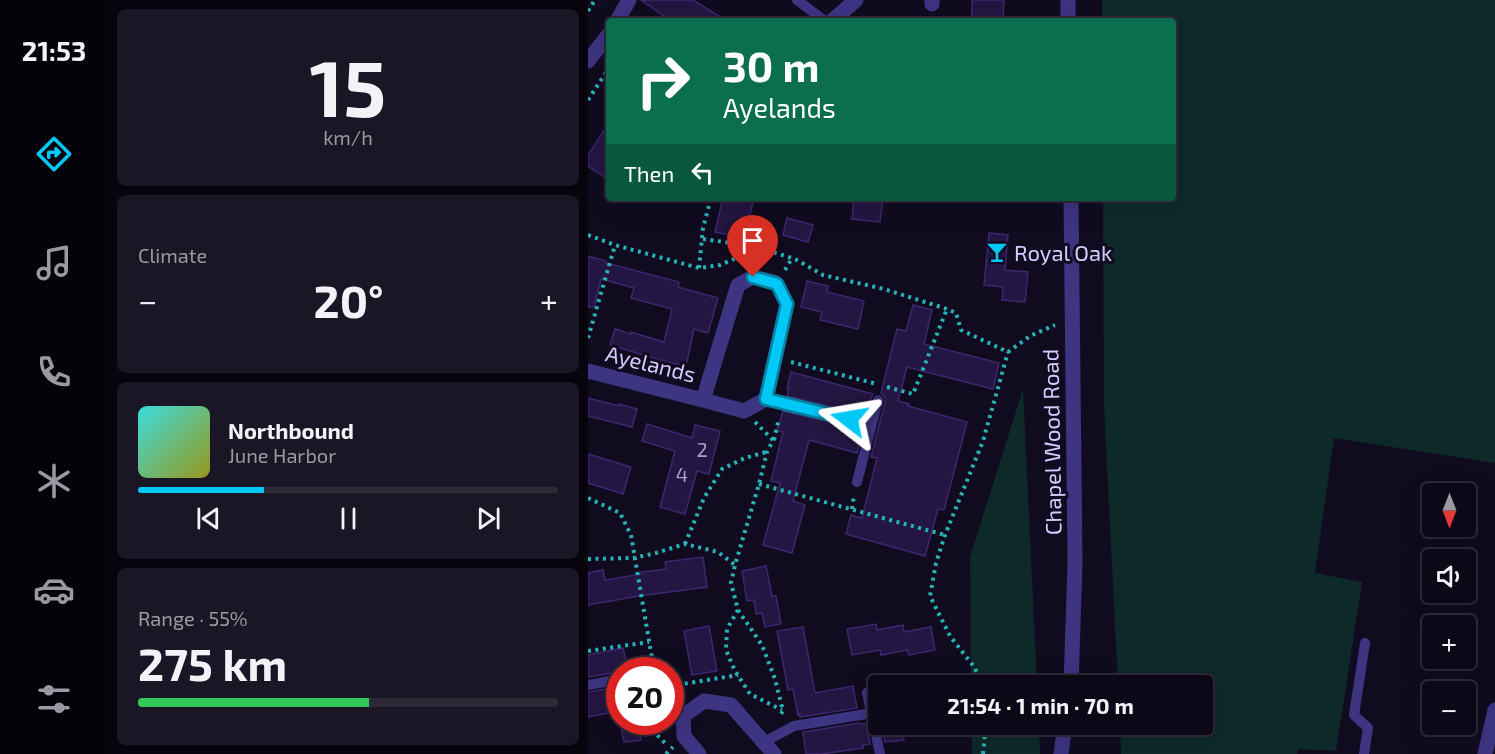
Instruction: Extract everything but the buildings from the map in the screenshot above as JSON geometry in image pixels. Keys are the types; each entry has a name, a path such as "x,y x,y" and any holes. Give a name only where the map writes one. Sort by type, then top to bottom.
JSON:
{"street":[{"path":"618,18 629,0"},
{"path":"835,18 856,0"},
{"path":"1068,0 1068,18"},
{"path":"588,61 606,38"},
{"name":"Chapel Wood Road","path":"1071,201 1075,563 1071,675"},
{"name":"Ayelands","path":"703,400 738,285 753,277 777,284 787,304 766,399"},
{"name":"Ayelands","path":"588,371 744,411"},
{"path":"744,411 766,399"},
{"path":"684,715 704,700 731,705 769,748"},
{"path":"1485,754 1495,710"},
{"path":"684,735 699,754"},
{"path":"1061,754 1064,735"}],"lane":[{"path":"797,0 821,18"},
{"path":"766,399 871,424"},
{"path":"856,482 878,400"},
{"path":"1364,754 1368,728 1354,715 1365,643"},
{"path":"588,685 606,682"},
{"path":"867,693 868,697"},
{"path":"769,748 794,726 868,714"},
{"path":"876,735 880,754"}],"path":[{"path":"588,11 595,0"},
{"path":"588,100 606,73"},
{"path":"699,268 703,228 710,201"},
{"path":"588,235 615,245 699,268 720,265 760,248"},
{"path":"703,238 760,248 795,259 823,275 884,289 947,309 956,313 961,330 1008,352"},
{"path":"588,338 615,245"},
{"path":"775,358 914,394 947,309"},
{"path":"977,675 975,668 950,636 930,596 936,563 983,441 1008,352 1030,336 1071,317"},
{"path":"769,748 783,711 775,679 762,645 738,610 731,583 783,402"},
{"path":"744,411 773,440"},
{"path":"685,544 704,498 722,469 745,458 767,452"},
{"path":"759,484 945,535"},
{"path":"588,498 620,513 631,535 652,657"},
{"path":"588,559 634,558 685,544 718,552 735,565"},
{"path":"738,610 727,629 726,650 750,694 783,711"},
{"path":"588,651 649,642"},
{"path":"684,684 738,675"},
{"path":"657,735 671,748"},
{"path":"983,754 985,735"}],"green space":[{"path":"1102,0 1495,0 1495,463 1334,438 1315,573 1362,582 1336,751 1298,749 1297,754 1121,754 1120,735 1213,735 1213,675 1117,675 1104,406 1103,201 1176,201 1176,18 1102,18"},
{"path":"1023,389 1037,675 971,675 970,557"},
{"path":"972,735 1039,735 1040,754 972,754"}],"place":[{"name":"Royal Oak","path":"997,252"}],"route":[{"path":"753,277 777,284 787,304 766,399 849,419"}]}
